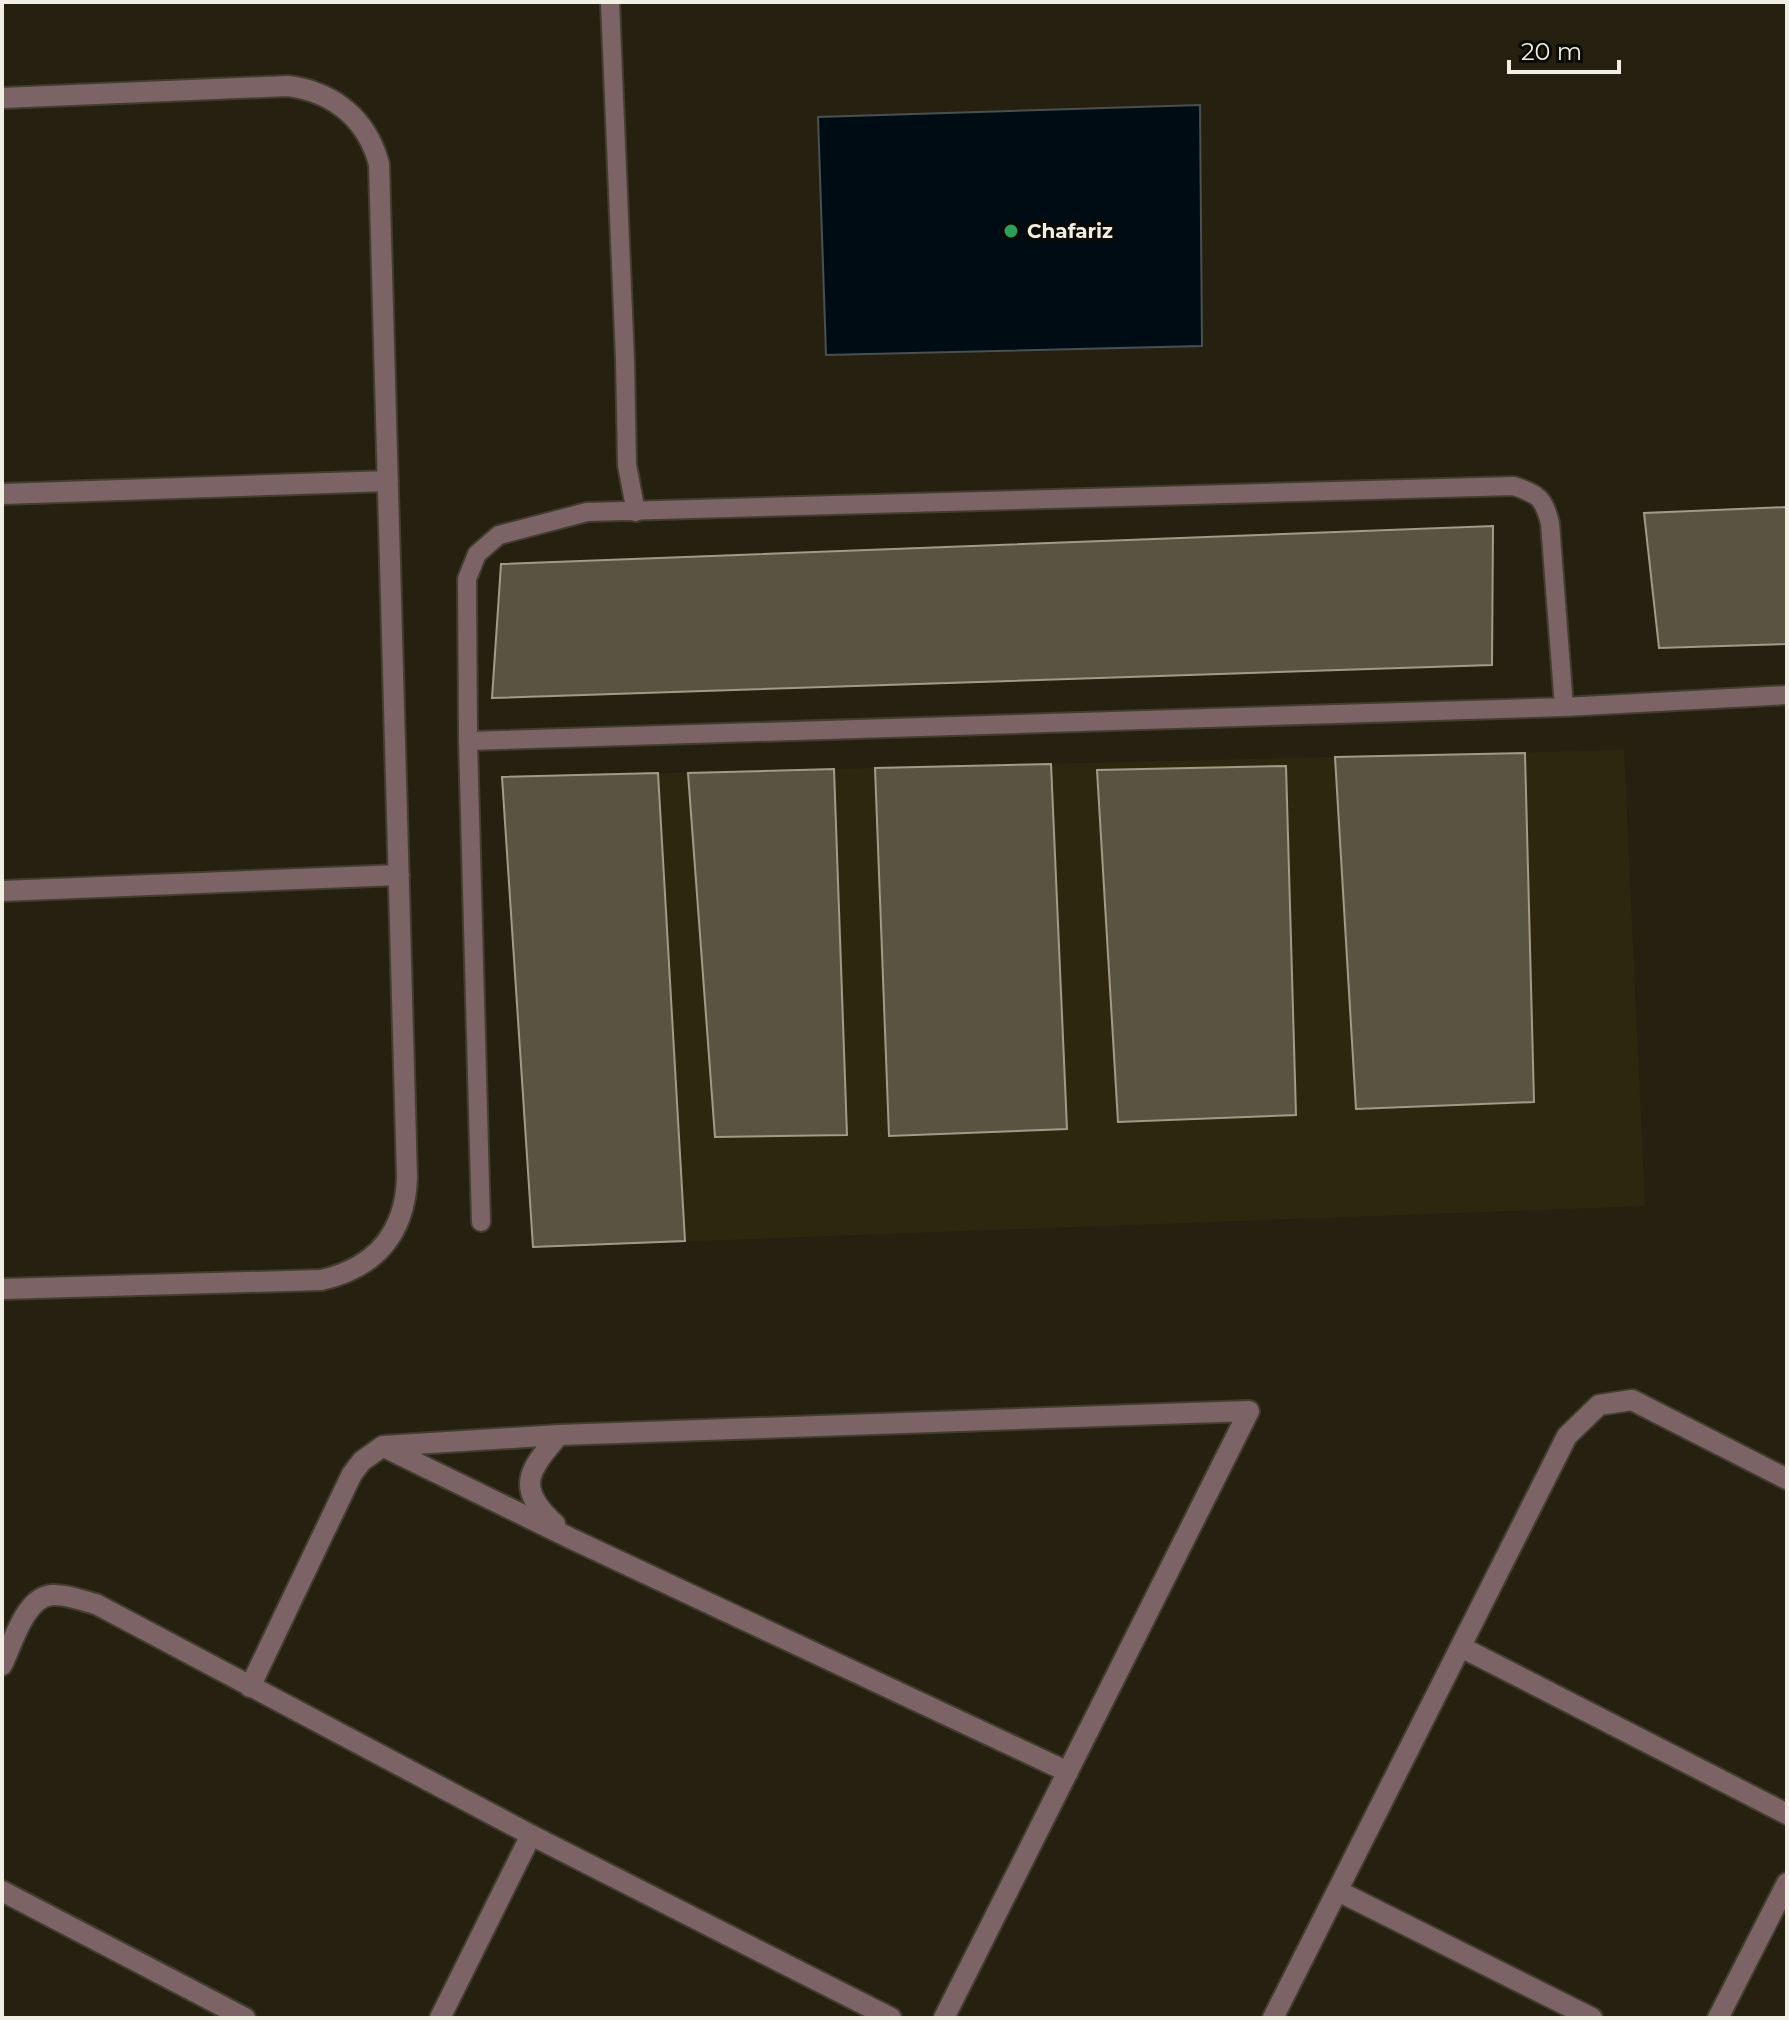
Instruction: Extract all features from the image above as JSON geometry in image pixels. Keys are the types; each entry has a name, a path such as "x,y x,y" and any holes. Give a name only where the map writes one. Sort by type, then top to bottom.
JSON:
{"street":[{"path":"2,98 288,86 319,93 347,110 359,121 375,149 379,164 407,1195 397,1226 379,1252 352,1270 321,1280 2,1289"},
{"path":"2,494 388,481"},
{"path":"2,891 399,875"},
{"path":"1273,2018 1567,1436 1599,1405 1632,1400 1787,1479"},
{"path":"250,1687 352,1474 362,1461 383,1446 559,1435 1249,1411 944,2018"},
{"path":"559,1435 537,1461 531,1474 531,1495 538,1508 570,1538"},
{"path":"383,1446 570,1538 1068,1772"},
{"path":"2,1665 30,1608 39,1599 53,1595 96,1604 531,1835 891,2018"},
{"path":"1461,1647 1787,1814"},
{"path":"440,2018 531,1835"},
{"path":"1718,2018 1787,1883"},
{"path":"2,1891 245,2018"},
{"path":"1338,1891 1592,2018"}],"lane":[{"path":"610,2 627,465 636,512"},
{"path":"481,1222 468,741 467,579 477,554 499,535 587,512 1514,486 1544,501 1550,523 1564,707"},
{"path":"468,741 1564,707 1787,695"}],"shaded area":[{"name":"Chafariz","path":"1200,105 1202,346 826,355 818,117"},
{"path":"1624,750 1645,1206 533,1247 502,777"}],"building":[{"path":"1787,507 1787,644 1659,648 1644,513"},
{"path":"1493,526 1492,665 492,698 501,564"},
{"path":"1525,753 1534,1102 1356,1109 1335,757"},
{"path":"1051,764 1067,1129 889,1136 875,768"},
{"path":"1286,766 1296,1115 1118,1122 1097,770"},
{"path":"834,769 847,1135 715,1137 688,773"},
{"path":"658,773 685,1241 533,1247 502,777"}],"place":[{"name":"Chafariz","path":"1011,231"}]}
